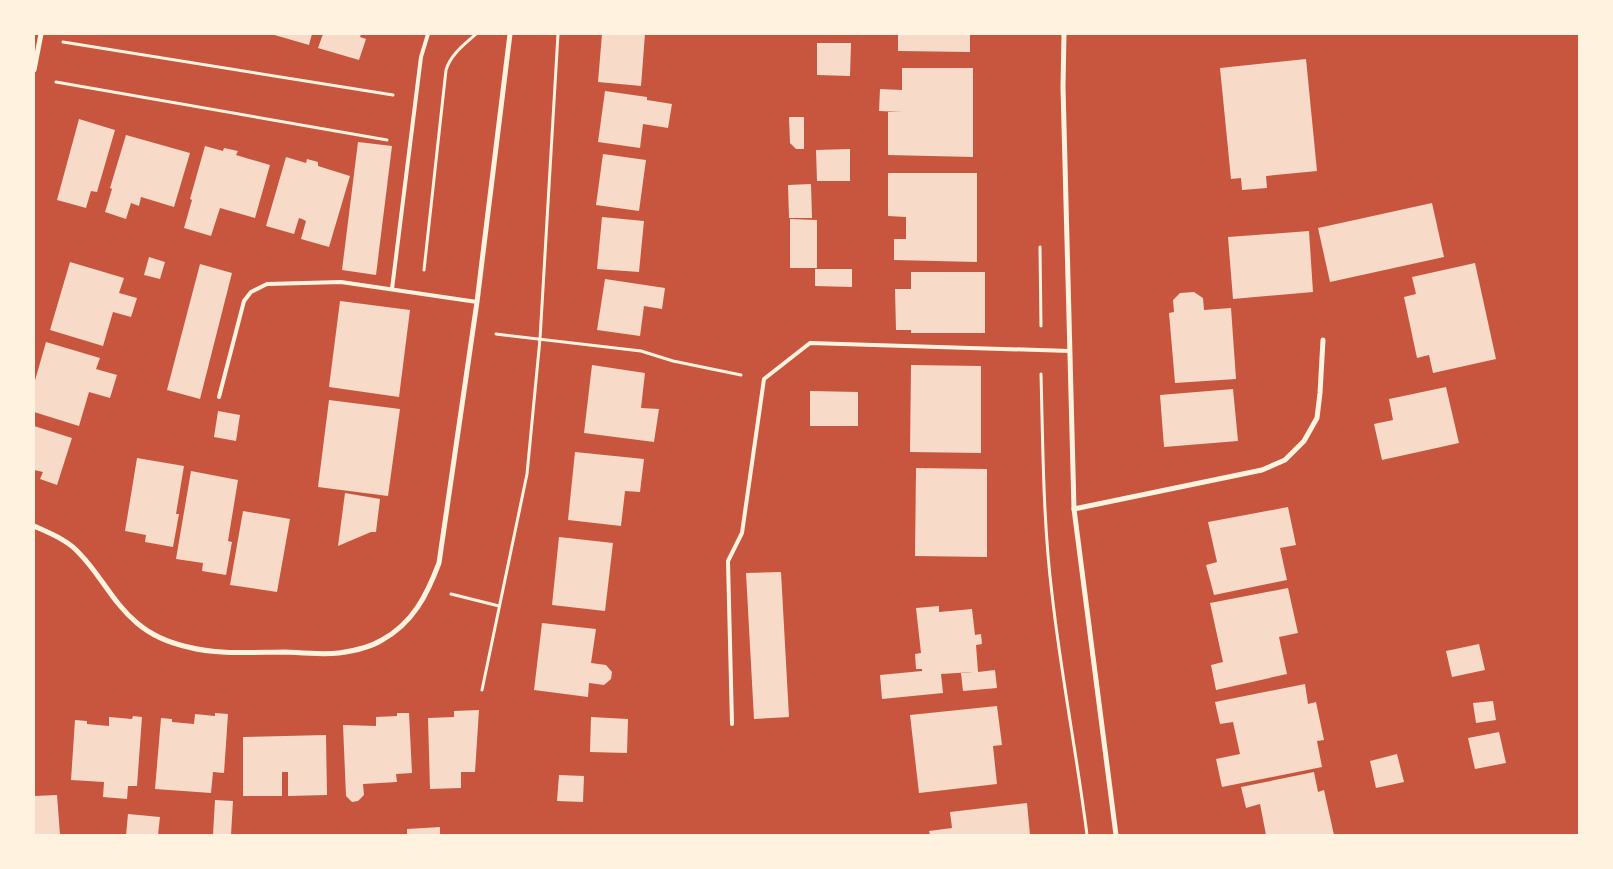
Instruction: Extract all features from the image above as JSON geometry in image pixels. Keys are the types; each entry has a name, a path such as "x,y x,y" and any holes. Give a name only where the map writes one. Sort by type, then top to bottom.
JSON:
{"street":[{"path":"34,526 52,534 78,552 118,603 137,623 159,637 189,647 219,651 336,654 359,650 382,641 403,626 418,609 439,563 477,302 510,34"},
{"path":"1064,34 1063,87 1074,510 1116,835"},
{"path":"34,70 41,36"},
{"path":"1074,510 1262,470 1285,460 1304,441 1317,418 1323,340"}],"lane":[{"path":"392,289 421,57 428,34"},
{"path":"219,397 244,302 251,292 267,284 341,282 477,302"},
{"path":"732,724 728,561 742,533 764,379 810,343 1070,351"}],"path":[{"path":"423,277 446,70 449,61 455,53 476,34"},
{"path":"482,690 527,474 540,339 558,34"},
{"path":"41,36 442,103"},
{"path":"53,82 437,150"},
{"path":"473,331 641,351 673,361 764,379"},
{"path":"429,588 499,606"}],"building":[{"path":"271,34 312,34 309,45"},
{"path":"323,34 361,34 360,37 366,39 359,60 318,48"},
{"path":"602,34 645,34 641,86 598,82"},
{"path":"898,34 970,34 970,52 898,51"},
{"path":"817,43 851,43 850,76 817,75"},
{"path":"1306,59 1317,171 1266,176 1267,188 1242,190 1241,178 1231,179 1220,68"},
{"path":"902,68 973,68 973,157 888,155 888,112 902,112 879,111 880,89 902,90"},
{"path":"605,91 647,97 647,100 672,104 668,128 643,124 640,148 598,142"},
{"path":"789,117 804,117 804,149 796,149 790,143"},
{"path":"79,119 115,130 97,192 91,191 86,208 57,200"},
{"path":"126,135 190,153 174,207 141,197 139,206 131,203 126,219 105,212"},
{"path":"358,142 392,146 376,275 342,270"},
{"path":"205,146 223,151 224,148 238,151 236,155 270,165 255,218 220,208 211,236 184,228"},
{"path":"850,149 850,181 817,181 816,150"},
{"path":"603,154 646,160 639,211 596,205"},
{"path":"286,157 306,163 307,159 318,162 318,166 350,176 329,247 301,239 306,221 299,218 294,234 266,226"},
{"path":"888,173 977,173 977,262 894,260 894,239 906,239 906,217 888,216"},
{"path":"811,184 812,218 789,218 788,185"},
{"path":"1432,203 1444,257 1330,282 1318,228"},
{"path":"602,217 644,221 639,272 597,269"},
{"path":"790,219 817,220 817,268 790,268"},
{"path":"1309,231 1313,292 1233,299 1228,237"},
{"path":"149,257 165,262 160,279 144,275"},
{"path":"70,262 124,278 119,293 137,298 131,317 113,312 103,346 50,330"},
{"path":"1475,263 1496,359 1433,373 1429,355 1417,358 1404,297 1416,294 1412,277"},
{"path":"200,264 232,273 200,399 167,390"},
{"path":"815,269 852,269 852,287 815,286"},
{"path":"911,272 985,272 985,333 911,333 911,330 896,330 895,289 911,289"},
{"path":"605,279 665,288 662,309 644,306 640,336 597,330"},
{"path":"1194,292 1203,298 1204,310 1231,308 1236,379 1175,383 1169,313 1174,312 1173,300 1180,293"},
{"path":"340,301 410,310 399,397 329,387"},
{"path":"46,342 100,358 96,369 117,375 110,398 89,392 79,426 34,412 34,384"},
{"path":"592,365 645,373 641,408 659,409 654,442 584,433"},
{"path":"911,365 981,366 981,453 910,452"},
{"path":"1446,387 1459,443 1382,460 1374,424 1393,420 1389,399"},
{"path":"1233,389 1238,441 1164,447 1160,395"},
{"path":"810,391 858,392 858,426 810,426"},
{"path":"329,400 400,409 388,496 318,487"},
{"path":"218,411 240,415 236,441 214,437"},
{"path":"34,426 72,438 57,485 40,479 43,472 34,470"},
{"path":"575,452 644,459 640,492 625,491 621,526 568,520"},
{"path":"137,458 184,466 176,514 179,514 173,547 145,542 146,535 125,531"},
{"path":"916,468 987,469 987,557 915,556"},
{"path":"191,471 238,480 228,541 232,542 226,575 202,571 203,563 176,559"},
{"path":"345,493 380,499 376,532 371,532 338,546"},
{"path":"1288,507 1296,545 1280,548 1287,580 1214,595 1206,565 1217,562 1208,522"},
{"path":"243,511 290,519 277,592 230,585"},
{"path":"559,537 613,543 605,611 552,605"},
{"path":"781,572 789,717 754,719 746,573"},
{"path":"1288,588 1298,633 1279,637 1287,674 1216,690 1211,665 1223,662 1210,603"},
{"path":"939,606 939,612 972,609 975,635 981,634 982,644 976,645 978,672 995,670 997,688 963,691 961,673 973,672 941,674 943,693 882,699 880,675 922,671 922,669 916,669 915,654 921,653 916,608"},
{"path":"542,623 596,629 591,663 606,665 612,672 611,679 604,685 589,683 588,697 534,690"},
{"path":"1479,644 1485,670 1452,677 1446,651"},
{"path":"1305,684 1308,704 1316,702 1324,740 1317,741 1322,767 1222,787 1216,759 1240,754 1233,722 1220,724 1215,702"},
{"path":"1493,701 1496,720 1476,723 1473,703"},
{"path":"997,706 1002,745 993,746 997,784 919,793 910,715"},
{"path":"479,710 475,772 461,772 461,788 430,789 428,718 454,717 454,711"},
{"path":"215,713 228,714 224,773 213,772 211,793 155,789 161,718 172,719 172,722 194,724 195,714 215,716"},
{"path":"397,713 409,713 412,773 396,774 397,782 363,784 364,795 358,801 352,802 346,796 343,725 376,726 376,717 397,716"},
{"path":"133,716 142,717 137,786 128,786 127,799 103,797 104,782 71,780 75,720 87,721 87,724 109,726 109,717 132,719"},
{"path":"591,717 628,719 627,753 590,752"},
{"path":"1499,732 1506,763 1475,769 1468,738"},
{"path":"326,735 327,795 288,796 288,772 282,772 282,796 243,796 243,737"},
{"path":"1397,754 1404,782 1376,788 1370,761"},
{"path":"1314,772 1318,792 1324,790 1334,835 1266,835 1260,804 1246,808 1241,787"},
{"path":"559,775 584,776 583,802 557,801"},
{"path":"57,795 60,835 34,835 34,796"},
{"path":"215,800 233,801 231,835 213,835"},
{"path":"1027,803 1030,835 930,835 929,831 952,828 950,812"},
{"path":"128,814 160,817 158,835 126,835"},
{"path":"440,827 440,835 407,835 407,829"}]}
